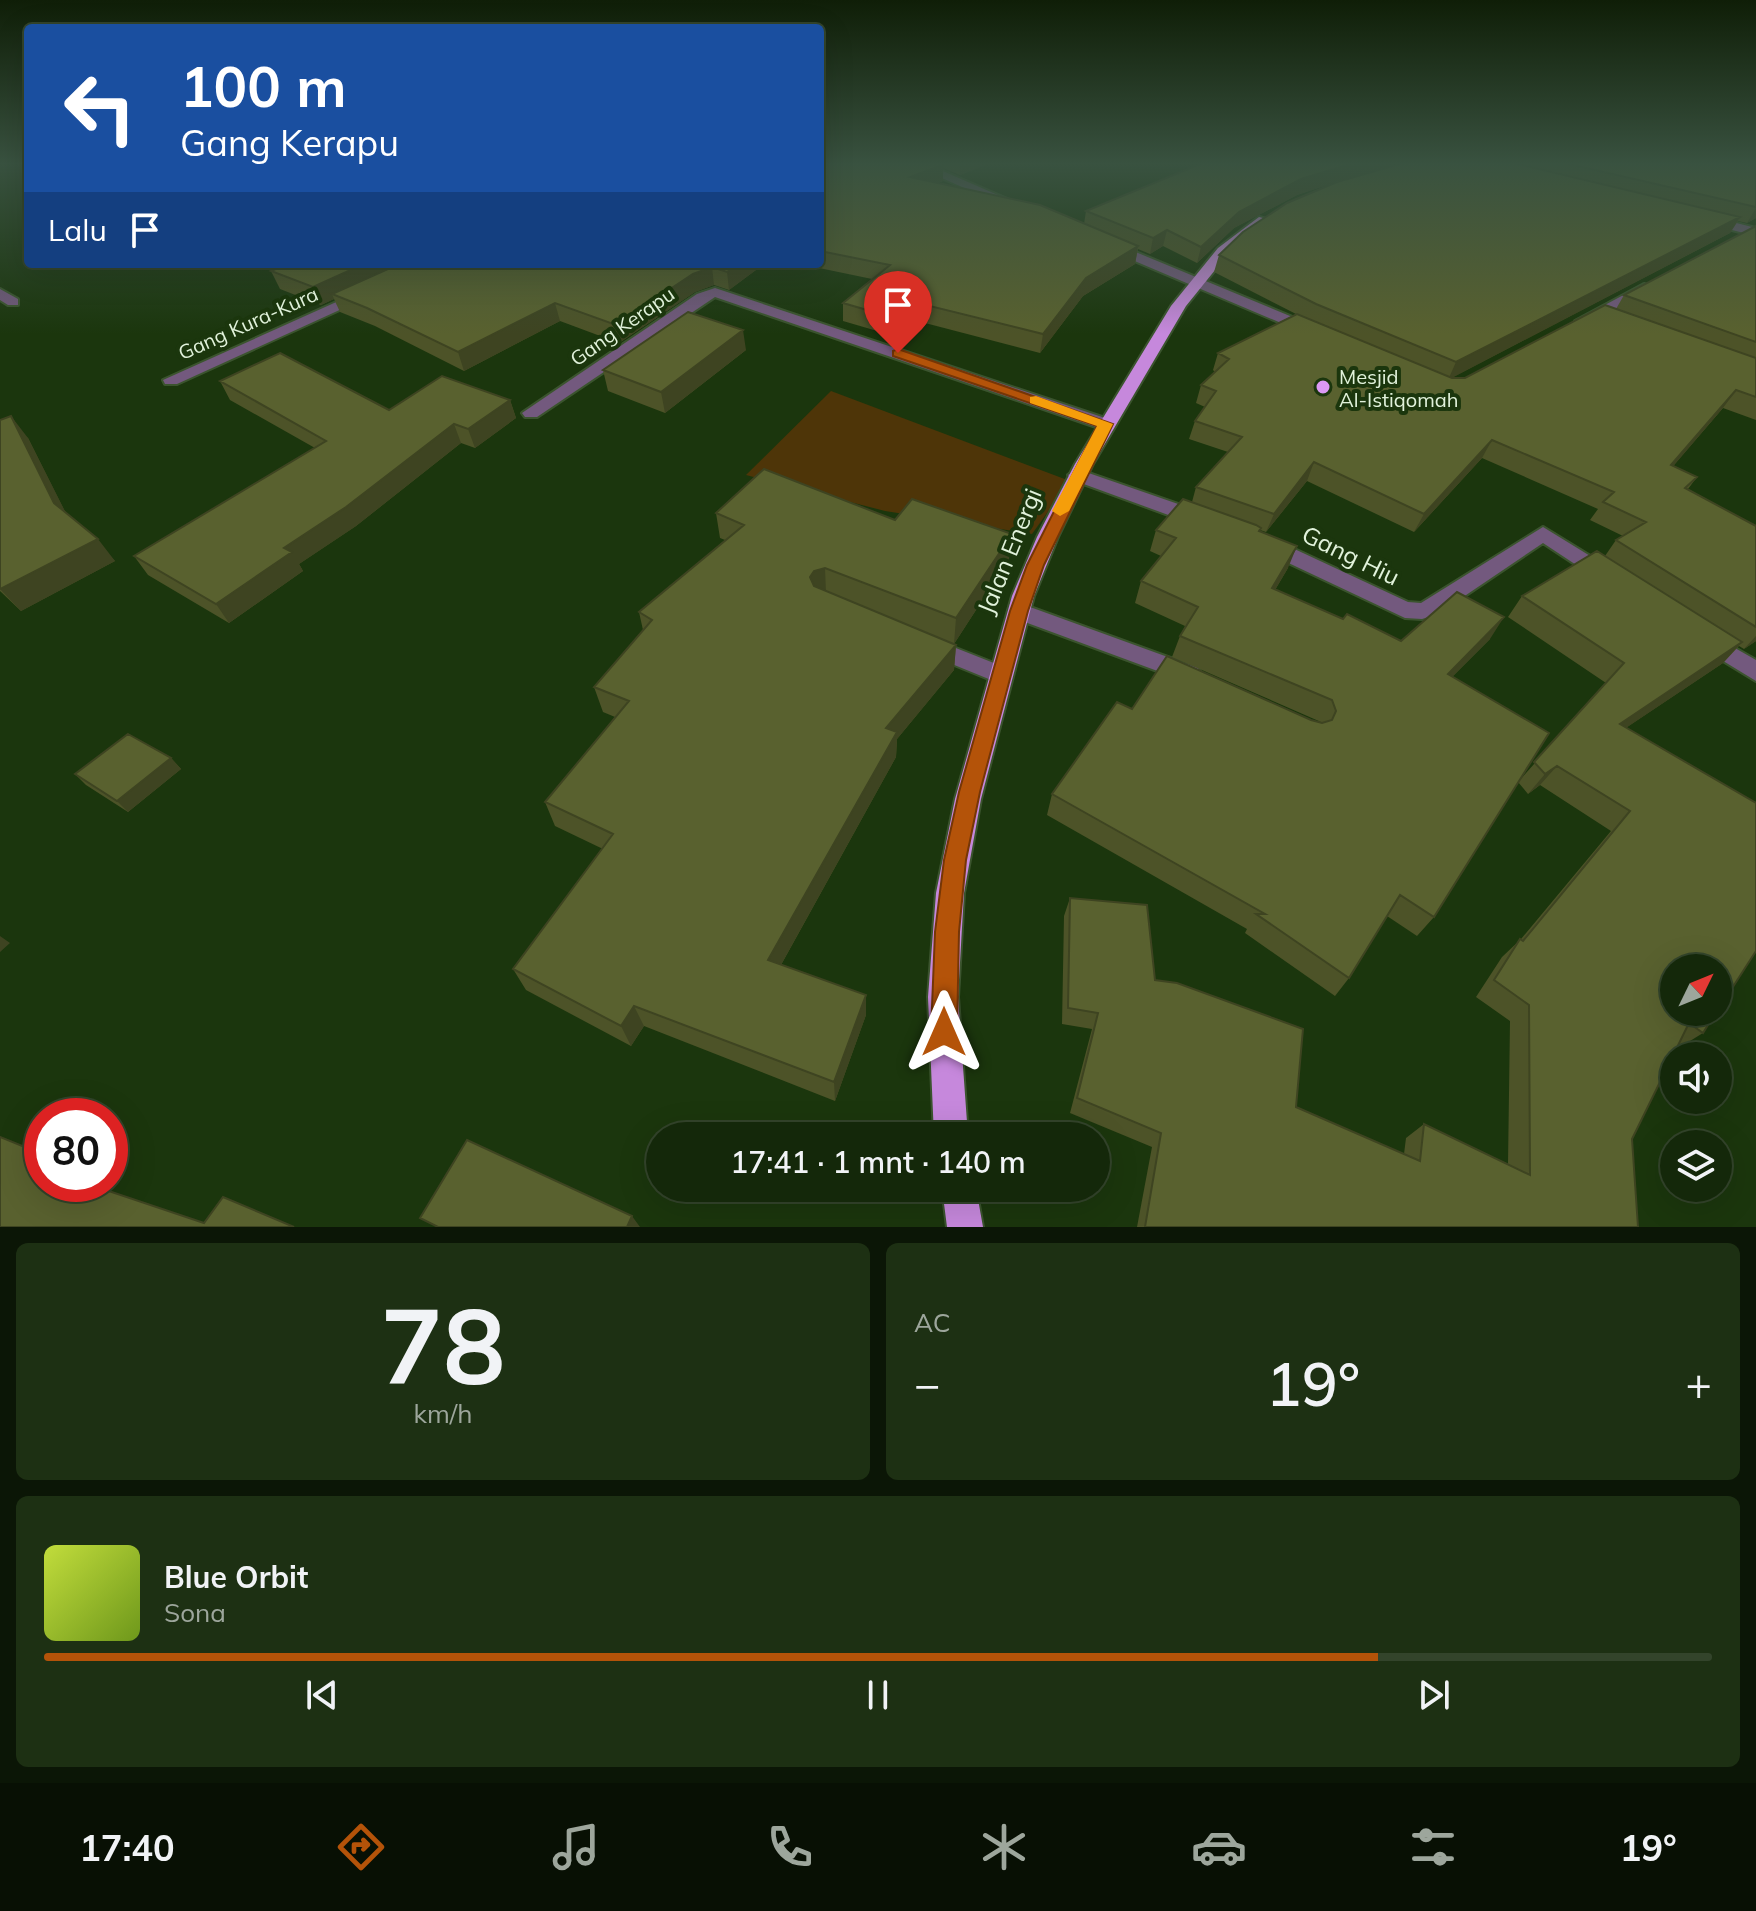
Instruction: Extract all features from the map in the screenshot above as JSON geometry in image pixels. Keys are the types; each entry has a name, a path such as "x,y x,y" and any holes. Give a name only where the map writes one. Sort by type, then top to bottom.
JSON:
{"highway":[{"name":"Jalan Energi","path":"950,1122 943,1023 947,932 958,846 1001,675 1035,565 1077,475 1105,424 1193,281 1219,252 1267,219"},
{"path":"961,1202 965,1227"}],"street":[{"path":"1708,219 1754,229"},
{"path":"1722,246 1754,229"},
{"path":"1095,239 1335,341"},
{"path":"1570,327 1604,316 1652,284"},
{"name":"Gang Kura-Kura","path":"171,380 372,290"},
{"name":"Gang Kerapu","path":"531,413 702,297 715,292 1105,424"},
{"name":"Gang Hiu","path":"1077,475 1234,531 1405,610 1422,611 1543,534 1623,586"},
{"path":"1019,611 1211,683"},
{"path":"1690,629 1756,672"},
{"path":"913,639 1001,675"}],"shaded area":[{"path":"831,391 1070,481 1032,534 885,511 746,475"}],"building":[{"path":"824,219 1074,219 1138,246 1086,278 1043,334 926,305 908,322 843,303 890,265 824,252"},
{"path":"1106,219 1231,219 1201,247 1167,230 1153,238"},
{"path":"1262,219 1736,219 1456,362 1316,304 1219,255 1243,232"},
{"path":"1756,226 1756,342 1624,295"},
{"path":"278,268 355,268 313,287 271,271"},
{"path":"390,268 709,268 693,274 616,325 555,303 458,352 332,294"},
{"path":"1605,305 1756,358 1756,397 1736,390 1671,465 1697,477 1685,488 1756,526 1756,627 1616,540 1646,522 1603,502 1614,492 1492,440 1424,514 1314,462 1274,514 1196,487 1242,437 1195,421 1216,391 1201,385 1229,359 1218,353 1297,314 1452,378 1465,378"},
{"path":"688,312 743,330 661,392 603,370"},
{"path":"280,353 389,410 442,376 510,400 468,429 454,424 346,507 284,548 292,552 216,604 134,556 326,441 220,381"},
{"path":"11,416 54,503 98,539 0,589 0,420"},
{"path":"764,469 895,520 912,499 1012,534 956,618 825,568 814,571 810,577 814,586 956,645 886,728 897,732 768,960 866,995 834,1082 634,1006 621,1026 513,969 613,834 545,802 629,701 594,687 652,620 639,612 744,525 716,513"},
{"path":"1183,499 1256,525 1261,528 1259,531 1297,546 1272,588 1343,619 1347,614 1401,641 1457,592 1504,617 1448,674 1549,733 1434,917 1400,895 1349,978 1256,914 1265,914 1052,794 1117,702 1132,709 1167,656 1311,720 1322,723 1332,720 1336,711 1332,700 1180,636 1198,607 1141,581 1176,538 1156,530"},
{"path":"1597,551 1742,642 1620,724 1756,803 1756,951 1732,988 1732,954 1660,954 1660,1026 1688,1026 1680,1042 1660,1042 1660,1082 1632,1139 1638,1227 1145,1227 1161,1133 1077,1098 1098,1013 1068,1008 1070,898 1147,905 1155,980 1177,983 1303,1029 1296,1107 1420,1161 1424,1124 1530,1175 1529,1005 1494,980 1520,939 1523,941 1630,811 1557,766 1545,774 1534,762 1624,663 1522,596"},
{"path":"128,734 171,758 117,801 75,774"},
{"path":"1693,1026 1707,1026 1703,1033"},
{"path":"0,1137 24,1147 24,1202 128,1202 128,1197 204,1223 223,1197 294,1227 0,1227"},
{"path":"467,1140 632,1216 627,1227 438,1227 420,1218"}],"slow traffic":[{"path":"1036,400 1105,424 1060,511"}],"place":[{"name":"Mesjid Al-Istiqomah","path":"1323,387"}],"route":[{"path":"898,353 1105,424 1077,475 1035,565 1019,611 970,792 955,860 947,932 944,1032"}]}
